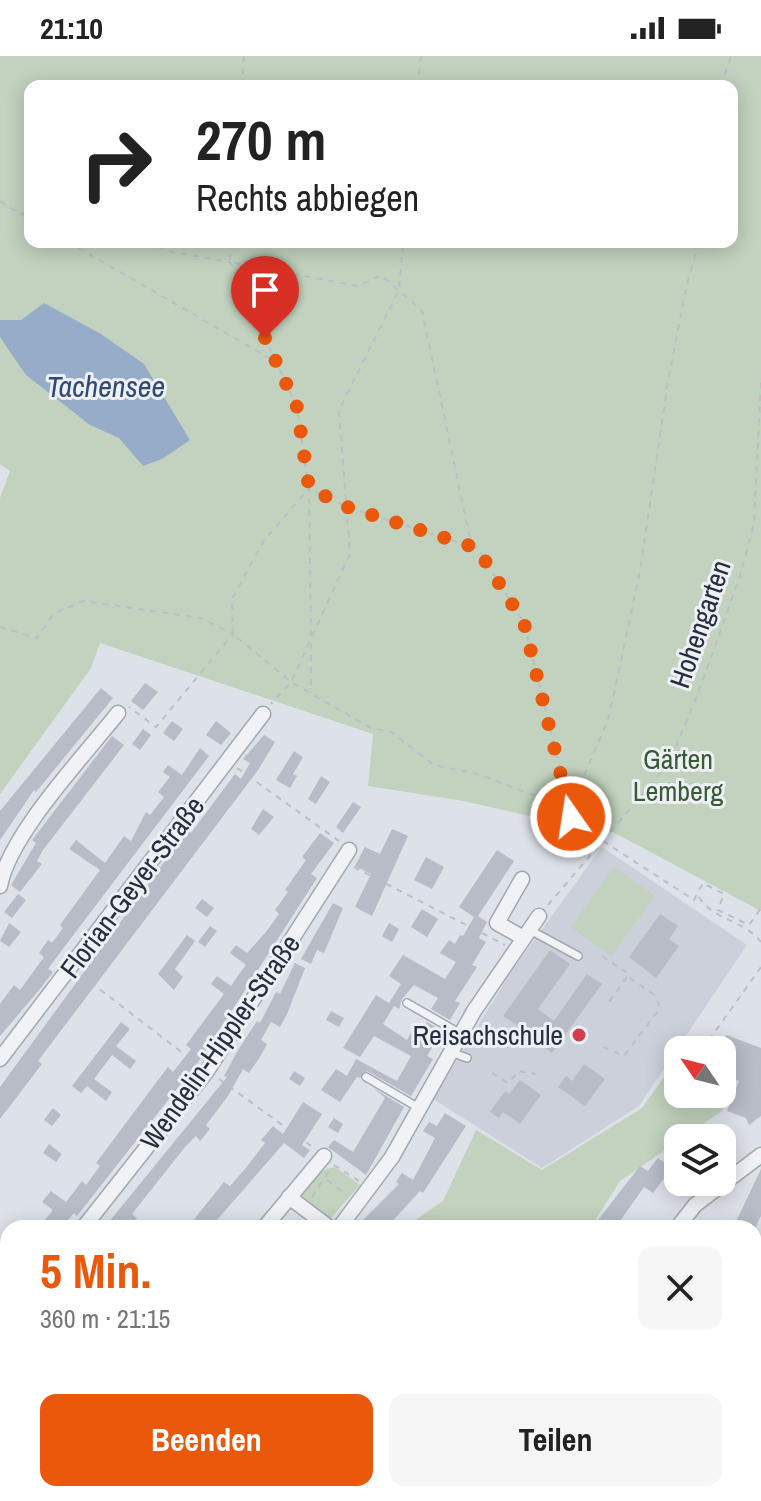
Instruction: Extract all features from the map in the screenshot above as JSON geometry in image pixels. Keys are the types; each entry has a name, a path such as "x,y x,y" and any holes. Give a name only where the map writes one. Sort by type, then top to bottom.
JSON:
{"street":[{"path":"0,886 5,865 30,825 118,713"},
{"name":"Florian-Geyer-Straße","path":"0,1059 263,714"},
{"name":"Wendelin-Hippler-Straße","path":"89,1220 207,1071 349,850"},
{"path":"521,938 497,923 522,879"},
{"path":"345,1220 392,1157 461,1034 521,938 539,916"},
{"path":"270,1220 320,1153"},
{"path":"683,1220 695,1205 761,1155"},
{"path":"289,1197 319,1220"}],"lane":[{"path":"521,938 578,956"},
{"path":"407,1003 461,1034"},
{"path":"451,1052 467,1058"},
{"path":"366,1077 419,1108"}],"path":[{"path":"242,80 244,56"},
{"path":"419,80 421,56"},
{"path":"723,80 731,56"},
{"path":"0,201 24,216"},
{"path":"20,214 24,213"},
{"path":"78,248 277,363"},
{"path":"162,248 358,286 381,275 422,311 469,534 524,623 570,809 575,824 596,847"},
{"path":"231,248 230,262 297,407 309,488 311,694"},
{"path":"263,714 291,682 350,554 339,410 399,290 402,248"},
{"path":"570,809 609,717 640,571 672,360 698,248"},
{"name":"Hohengarten","path":"539,916 602,840 635,807 669,763 740,576 754,523 761,382"},
{"path":"309,488 347,507 477,548"},
{"path":"118,713 129,707 156,727 233,634 232,599 263,542 309,488"},
{"path":"0,627 37,638 53,614 83,601 201,618 233,634 291,682 371,728 391,732 434,765 478,774 570,809"},
{"path":"227,760 330,834"},
{"path":"602,840 694,900 703,883 724,894 718,910 749,925 761,908"},
{"path":"360,871 521,938"},
{"path":"698,896 708,911 745,927 761,942"},
{"path":"602,956 653,994 659,1004 657,1012 624,1056 603,1047"},
{"path":"712,1036 761,967"},
{"path":"79,973 200,1065"},
{"path":"609,1002 627,976"},
{"path":"492,1073 508,1083 519,1071 536,1074"},
{"path":"218,1078 320,1153"},
{"path":"308,1201 326,1179 331,1163 355,1179"},
{"path":"326,1179 358,1203"}],"shaded area":[{"name":"Reisachschule","path":"602,847 747,945 686,1036 664,1036 664,1069 639,1106 542,1168 433,1099 511,972"}],"green space":[{"name":"Gärten Lemberg","path":"0,56 761,56 761,911 609,830 597,841 574,818 553,815 551,821 464,801 368,786 373,734 100,643 91,668 0,794 0,498 10,471 0,464"},
{"path":"614,867 655,896 611,956 571,927"},
{"path":"664,1077 664,1108 723,1108 703,1124 664,1124 664,1151 620,1181 595,1220 416,1220 443,1201 476,1130 542,1170 642,1108"},
{"path":"335,1167 360,1185 329,1220 300,1198 307,1180"}],"water":[{"name":"Tachensee","path":"44,303 101,334 144,364 190,440 162,459 143,466 119,438 90,425 26,375 0,337 0,320 21,320"}],"building":[{"path":"145,683 158,692 143,710 131,701"},
{"path":"101,688 113,698 36,792 34,790 0,840 0,811"},
{"path":"172,721 183,729 174,741 163,733"},
{"path":"216,721 231,733 221,745 206,735"},
{"path":"143,729 151,735 140,750 132,744"},
{"path":"264,735 275,742 258,770 38,1061 42,1064 0,1119 0,1087 187,831 191,833 235,774 241,779 250,763 243,759"},
{"path":"112,736 124,745 43,850 37,861 42,864 20,892 11,885 36,843 32,840"},
{"path":"200,748 209,756 48,969 53,972 0,1036 0,1004 14,985 20,990 44,957 39,953 48,940 52,943 63,928 60,925 100,870 69,849 76,840 105,863 124,836 131,841 146,812 150,815 164,797 158,792 170,777 163,772 168,765 182,775"},
{"path":"294,751 303,757 293,774 297,776 290,788 276,780"},
{"path":"321,776 330,782 316,804 308,799"},
{"path":"353,802 361,807 343,833 336,827"},
{"path":"263,809 274,817 259,835 251,829"},
{"path":"392,829 408,836 372,916 355,907 371,874 355,866 365,847 380,854"},
{"path":"320,833 334,843 311,874 317,878 202,1057 77,1216 74,1213 68,1220 45,1220 53,1210 42,1202 51,1191 66,1202 82,1181 86,1185 100,1166 96,1163 168,1067 173,1072 191,1049 186,1045 224,994 211,984 217,976 231,986 246,965 230,953 236,945 247,953 266,932 279,914 275,910 288,892 285,890 306,860 302,857"},
{"path":"497,850 514,861 478,916 487,922 479,938 486,942 472,965 477,967 455,1001 460,1003 450,1020 431,1009 438,998 414,985 402,999 399,1009 394,1006 383,1024 407,1040 414,1027 421,1032 427,1022 442,1031 427,1056 433,1059 411,1096 367,1071 360,1078 357,1077 340,1102 321,1090 336,1069 347,1076 356,1059 397,1081 411,1056 374,1036 360,1057 343,1048 376,995 389,1003 401,984 389,976 403,955 445,979 456,962 440,953 449,940 455,944 460,935 463,936 474,917 459,907"},
{"path":"426,857 444,867 432,889 414,880"},
{"path":"18,894 26,900 12,918 4,912"},
{"path":"202,899 214,908 207,917 195,908"},
{"path":"333,903 343,908 324,953 317,950 311,964 301,959"},
{"path":"422,909 438,919 427,937 411,927"},
{"path":"660,914 678,926 669,939 679,946 656,978 629,957"},
{"path":"9,923 21,932 9,947 0,941"},
{"path":"389,923 399,929 392,942 382,936"},
{"path":"210,926 217,931 205,947 198,942"},
{"path":"187,935 195,941 175,969 183,977 174,990 158,974"},
{"path":"550,950 570,964 538,1009 554,1021 587,974 602,984 552,1053 539,1043 541,1040 503,1016"},
{"path":"295,963 305,968 280,1027 271,1022 261,1040 267,1044 260,1057 249,1073 243,1069 206,1125 210,1129 200,1141 196,1136 185,1147 132,1214 135,1220 111,1220 227,1077 224,1076 238,1050 257,1021 260,1023 276,992 280,994"},
{"path":"331,1011 344,1018 339,1027 326,1020"},
{"path":"121,1022 130,1029 116,1046 136,1061 130,1069 112,1055 94,1079 112,1092 106,1101 87,1086 81,1093 72,1086"},
{"path":"736,1039 761,1048 761,1116 749,1125 746,1118 727,1111 728,1108 736,1108 739,1081 736,1080"},
{"path":"584,1064 605,1079 585,1106 558,1087 566,1076 572,1081"},
{"path":"294,1071 305,1078 300,1086 289,1079"},
{"path":"520,1080 541,1095 520,1124 503,1112 499,1118 490,1112 505,1091 509,1094"},
{"path":"373,1088 404,1107 366,1175 328,1147 334,1140 353,1152 385,1098"},
{"path":"303,1102 322,1114 302,1145 310,1150 304,1158 284,1143 217,1220 193,1220 224,1182 230,1186 245,1169 265,1143 261,1140 273,1126 283,1134"},
{"path":"53,1108 61,1115 52,1126 44,1120"},
{"path":"445,1113 466,1126 423,1193 420,1191 393,1220 363,1220 399,1184 396,1182 402,1173 413,1180 435,1138 423,1131 429,1122 437,1126"},
{"path":"334,1118 343,1124 338,1133 328,1127"},
{"path":"49,1144 62,1154 56,1162 43,1153"},
{"path":"658,1158 664,1162 664,1179 653,1193 644,1187 621,1220 598,1220 640,1166 648,1171"},
{"path":"761,1169 761,1216 759,1220 737,1220"}],"place":[{"name":"Reisachschule","path":"579,1035"}],"route":[{"path":"265,338 297,407 309,488 347,507 477,548 524,623 571,817"}]}
